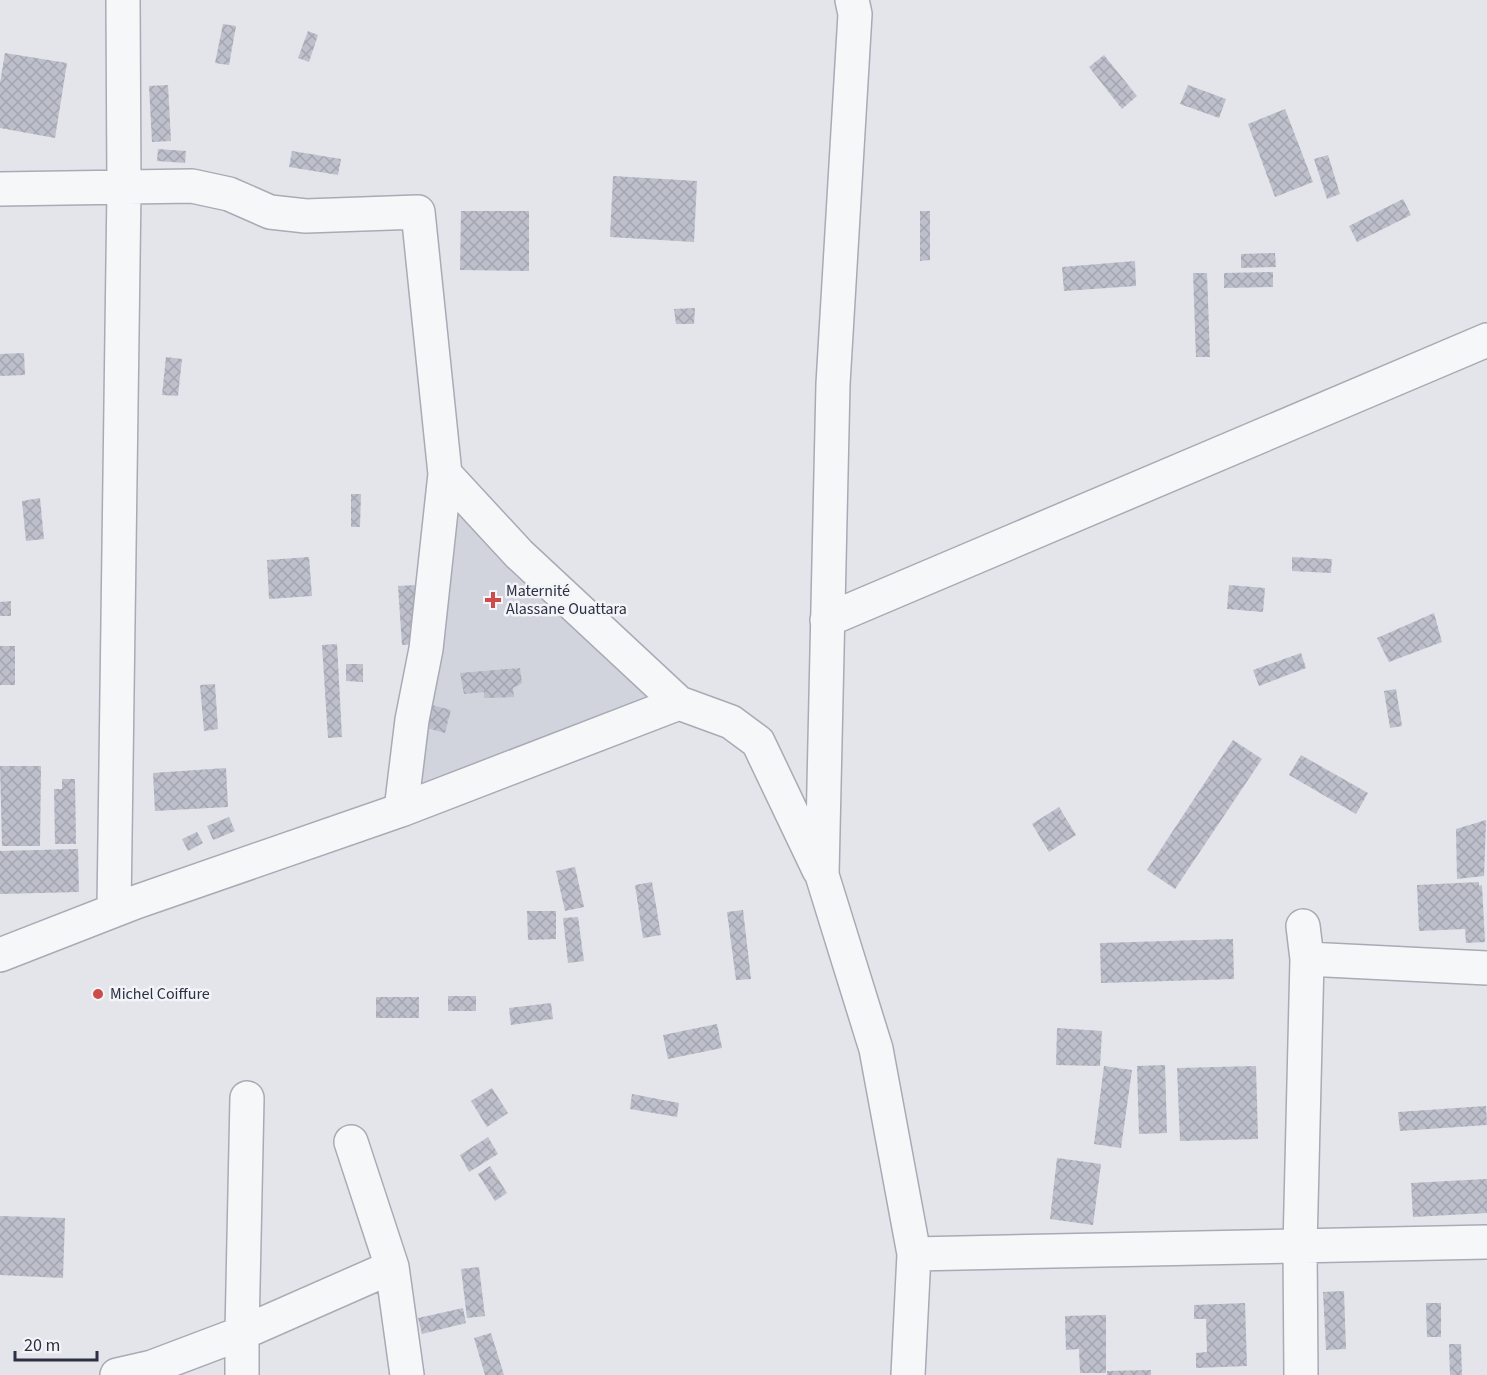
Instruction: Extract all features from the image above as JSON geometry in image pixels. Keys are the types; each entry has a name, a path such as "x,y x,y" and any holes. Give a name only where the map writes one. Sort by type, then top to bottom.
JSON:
{"street":[{"path":"114,910 124,189 123,0"},
{"path":"822,875 833,384 855,14 852,0"},
{"path":"0,189 124,189 192,186 229,194 270,212 306,216 418,212 445,474 426,650 412,720 401,810"},
{"path":"827,620 1487,340"},
{"path":"445,474 519,554 679,703 731,722 758,742 822,875 876,1049 914,1254 908,1375"},
{"path":"0,955 114,910 401,810 679,703"},
{"path":"1300,1375 1300,1247 1307,959 1303,926"},
{"path":"1307,959 1487,968"},
{"path":"242,1375 247,1098"},
{"path":"351,1142 392,1267 407,1375"},
{"path":"914,1254 1487,1242"},
{"path":"117,1375 152,1366 242,1333 392,1267"}],"shaded area":[{"name":"Maternité Alassane Ouattara","path":"450,504 646,697 415,793"}],"building":[{"path":"223,24 236,26 229,65 215,63"},
{"path":"308,31 318,35 309,62 298,58"},
{"path":"5,53 67,63 55,138 0,128 0,83"},
{"path":"1104,55 1137,96 1122,109 1089,67"},
{"path":"168,85 171,141 152,142 149,86"},
{"path":"1188,85 1226,99 1219,118 1180,104"},
{"path":"1285,109 1313,182 1275,197 1248,124"},
{"path":"158,149 186,151 185,163 157,161"},
{"path":"292,151 341,159 338,175 289,167"},
{"path":"1328,155 1340,194 1327,199 1314,159"},
{"path":"613,176 697,181 694,242 610,237"},
{"path":"1403,199 1411,215 1357,242 1349,226"},
{"path":"461,211 529,211 529,271 460,270"},
{"path":"920,211 930,211 930,260 920,261"},
{"path":"1275,253 1276,267 1241,268 1241,254"},
{"path":"1135,261 1136,286 1064,291 1062,267"},
{"path":"1273,272 1273,287 1224,288 1224,273"},
{"path":"1193,273 1207,273 1210,357 1196,357"},
{"path":"695,308 694,324 676,324 674,309"},
{"path":"24,353 25,375 0,376 0,354"},
{"path":"166,357 182,359 178,396 162,395"},
{"path":"351,494 361,494 360,527 351,527"},
{"path":"40,498 44,539 26,541 22,501"},
{"path":"309,557 312,596 269,599 267,560"},
{"path":"1292,557 1332,559 1331,573 1292,571"},
{"path":"417,585 421,644 402,645 398,586"},
{"path":"1229,585 1265,588 1263,612 1227,609"},
{"path":"11,601 11,616 0,616 0,602"},
{"path":"1434,613 1442,642 1389,662 1377,638"},
{"path":"337,644 342,737 328,738 322,645"},
{"path":"0,646 15,646 15,685 0,685"},
{"path":"1301,653 1306,668 1259,686 1253,670"},
{"path":"346,664 363,664 363,682 346,681"},
{"path":"520,668 522,683 513,688 514,697 484,698 484,692 464,694 460,673"},
{"path":"215,684 218,729 204,731 200,685"},
{"path":"1396,689 1402,726 1390,728 1384,691"},
{"path":"432,705 451,710 445,733 427,728"},
{"path":"1233,740 1262,759 1175,889 1147,870"},
{"path":"1301,755 1368,793 1356,814 1289,775"},
{"path":"0,766 41,766 40,846 2,846"},
{"path":"226,768 228,807 155,811 153,773"},
{"path":"62,779 75,779 76,844 55,844 54,789 62,789"},
{"path":"1059,807 1076,835 1049,852 1032,824"},
{"path":"229,817 235,831 213,840 207,826"},
{"path":"1486,820 1484,876 1457,879 1456,829"},
{"path":"197,832 203,843 188,851 182,839"},
{"path":"78,849 79,892 0,894 0,851"},
{"path":"575,867 584,907 565,911 556,871"},
{"path":"652,882 661,935 643,938 635,885"},
{"path":"1479,882 1479,886 1482,885 1485,942 1466,943 1465,929 1419,931 1417,885"},
{"path":"743,910 751,979 736,980 727,912"},
{"path":"527,911 556,911 556,939 528,940"},
{"path":"578,917 584,961 568,963 563,918"},
{"path":"1233,939 1234,979 1101,983 1100,943"},
{"path":"448,996 476,996 476,1011 448,1011"},
{"path":"376,997 419,997 419,1018 376,1018"},
{"path":"551,1003 553,1019 511,1025 509,1008"},
{"path":"717,1024 722,1048 668,1059 663,1035"},
{"path":"1057,1028 1102,1031 1100,1066 1056,1065"},
{"path":"1165,1065 1167,1133 1139,1134 1137,1066"},
{"path":"1104,1066 1132,1070 1121,1148 1094,1144"},
{"path":"1256,1066 1258,1139 1180,1141 1177,1068"},
{"path":"492,1088 508,1113 487,1127 471,1101"},
{"path":"632,1094 679,1103 677,1117 630,1109"},
{"path":"1486,1106 1487,1125 1400,1131 1398,1112"},
{"path":"488,1137 498,1154 469,1172 460,1155"},
{"path":"1057,1158 1101,1164 1093,1225 1050,1219"},
{"path":"490,1166 507,1193 495,1201 478,1174"},
{"path":"1487,1179 1487,1213 1413,1217 1411,1183"},
{"path":"0,1216 65,1218 63,1278 0,1275"},
{"path":"479,1267 485,1316 467,1318 461,1269"},
{"path":"1344,1291 1346,1349 1326,1350 1323,1292"},
{"path":"1245,1303 1247,1366 1196,1368 1196,1353 1207,1352 1206,1319 1194,1319 1194,1305"},
{"path":"1426,1303 1441,1303 1441,1337 1427,1337"},
{"path":"463,1308 466,1323 422,1334 418,1318"},
{"path":"1106,1315 1106,1373 1080,1373 1079,1349 1066,1350 1065,1316"},
{"path":"491,1333 504,1375 485,1375 474,1338"},
{"path":"1449,1344 1461,1344 1462,1375 1450,1375"},
{"path":"1151,1370 1151,1375 1107,1375 1107,1371"}],"place":[{"name":"Maternité Alassane Ouattara","path":"493,600"},
{"name":"Michel Coiffure","path":"98,994"}]}
